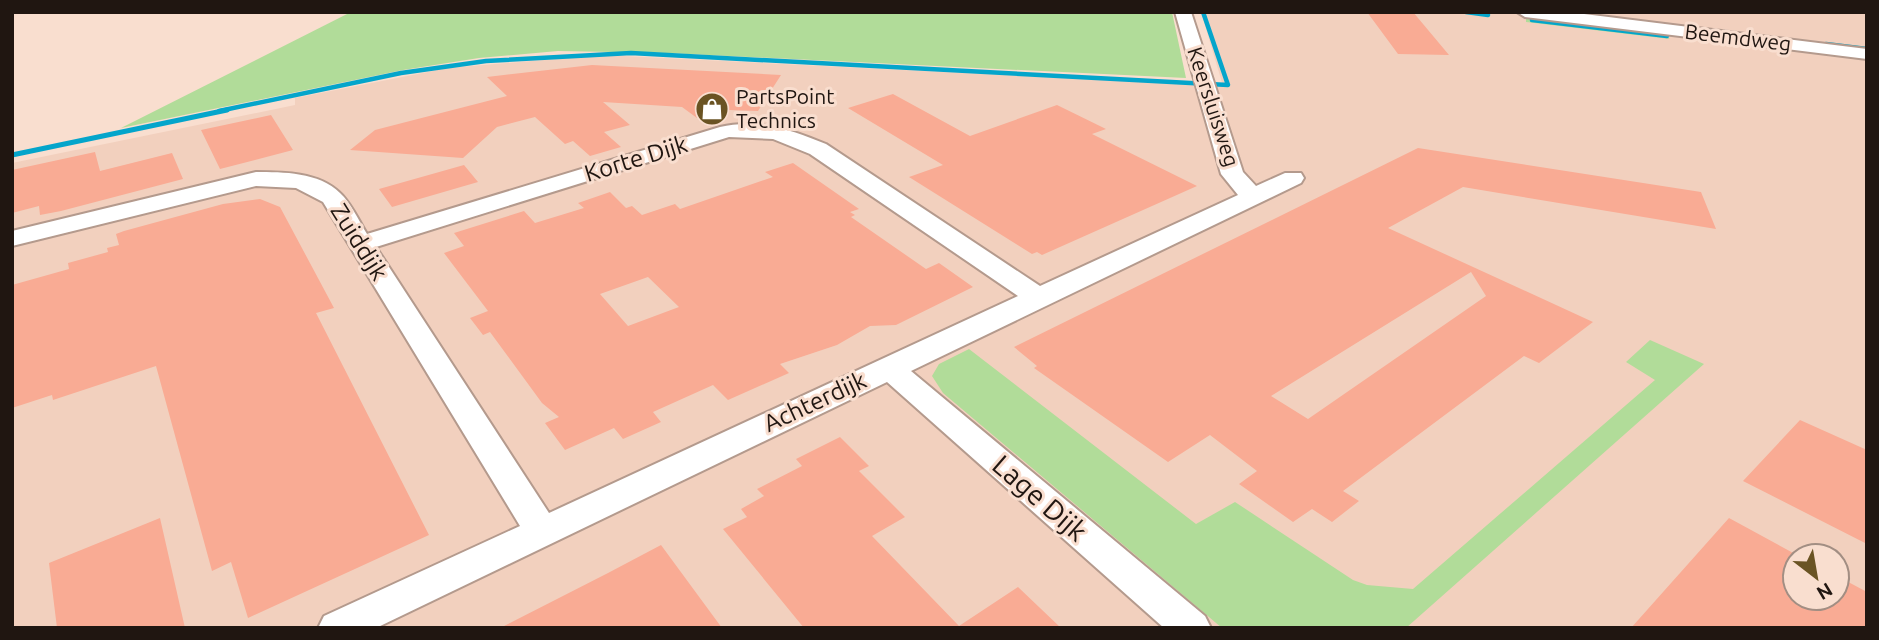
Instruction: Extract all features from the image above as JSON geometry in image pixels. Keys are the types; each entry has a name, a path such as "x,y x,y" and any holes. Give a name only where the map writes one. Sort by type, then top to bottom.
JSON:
{"street":[{"name":"Keersluisweg","path":"1183,12 1232,174 1253,197"},
{"name":"Beemdweg","path":"1525,12 1867,54"},
{"name":"Korte Dijk","path":"360,243 727,131 780,131 818,149 1040,298"},
{"name":"Zuiddijk","path":"12,239 256,179 287,178 317,186 332,198 542,531"},
{"name":"Achterdijk","path":"338,628 1293,178"},
{"name":"Lage Dijk","path":"889,368 1191,628"}],"shaded area":[{"path":"1201,12 1867,12 1867,628 12,628 12,163 295,105 295,98 448,68 604,55 1223,86"}],"green space":[{"path":"351,12 1172,12 1186,78 667,53 558,51 479,58 403,70 121,128"},
{"path":"1526,16 1658,32 1670,39 1526,22"},
{"path":"1650,340 1704,364 1406,628 1222,628 943,393 932,376 939,364 969,349 1196,524 1235,502 1353,580 1367,585 1413,589 1655,380 1626,362"}],"building":[{"path":"1367,12 1413,12 1449,55 1398,54"},
{"path":"592,65 781,75 758,111 729,110 724,116 697,118 682,107 603,102 630,125 604,132 621,147 590,156 573,141 565,144 535,117 497,127 463,158 350,150 375,130 507,96 487,77"},
{"path":"893,94 970,136 1057,105 1106,129 1092,134 1197,186 1042,255 1037,252 1032,254 909,177 943,165 848,108"},
{"path":"271,115 293,150 220,169 201,130"},
{"path":"1418,148 1701,192 1716,229 1463,187 1388,228 1593,322 1539,363 1524,356 1343,491 1359,501 1332,522 1312,509 1293,522 1239,484 1257,471 1210,435 1168,462 1034,368 1037,366 1014,347","holes":["1471,272 1486,296 1308,419 1271,396"]},
{"path":"95,152 100,171 172,153 183,179 61,211 40,215 39,206 12,213 12,170"},
{"path":"793,163 859,209 850,212 855,215 851,217 926,269 939,263 973,287 896,325 870,326 837,345 780,364 789,373 728,400 713,385 653,412 661,422 623,439 614,428 565,450 545,423 559,417 542,403 490,332 483,335 470,318 488,311 444,253 464,246 454,233 524,211 535,223 584,208 578,203 610,192 626,208 632,206 642,215 675,204 680,209 773,177 765,172","holes":["648,277 679,307 628,326 600,294"]},
{"path":"464,165 478,182 392,207 379,189"},
{"path":"260,199 280,207 334,308 316,313 429,535 248,618 231,562 212,571 156,366 53,400 52,395 12,408 12,285 69,269 68,263 108,252 107,248 119,245 116,234 124,231 223,204"},
{"path":"1800,420 1867,450 1867,544 1743,481"},
{"path":"840,437 869,466 859,471 905,517 872,536 959,626 1018,587 1061,628 804,628 723,529 747,517 741,509 764,496 757,489 802,466 796,459"},
{"path":"160,518 185,628 57,628 49,563"},
{"path":"1729,518 1781,546 1781,612 1851,612 1851,583 1867,592 1867,628 1631,628"},
{"path":"661,545 722,628 500,628 608,573"}],"waterway":[{"path":"219,111 401,73 486,61 631,53 1228,85 1203,12"},
{"path":"1466,12 1488,15"},
{"path":"1532,20 1667,36"},
{"path":"1826,44 1867,49"},
{"path":"12,155 227,110"}],"place":[{"name":"PartsPoint Technics","path":"712,109"}]}
